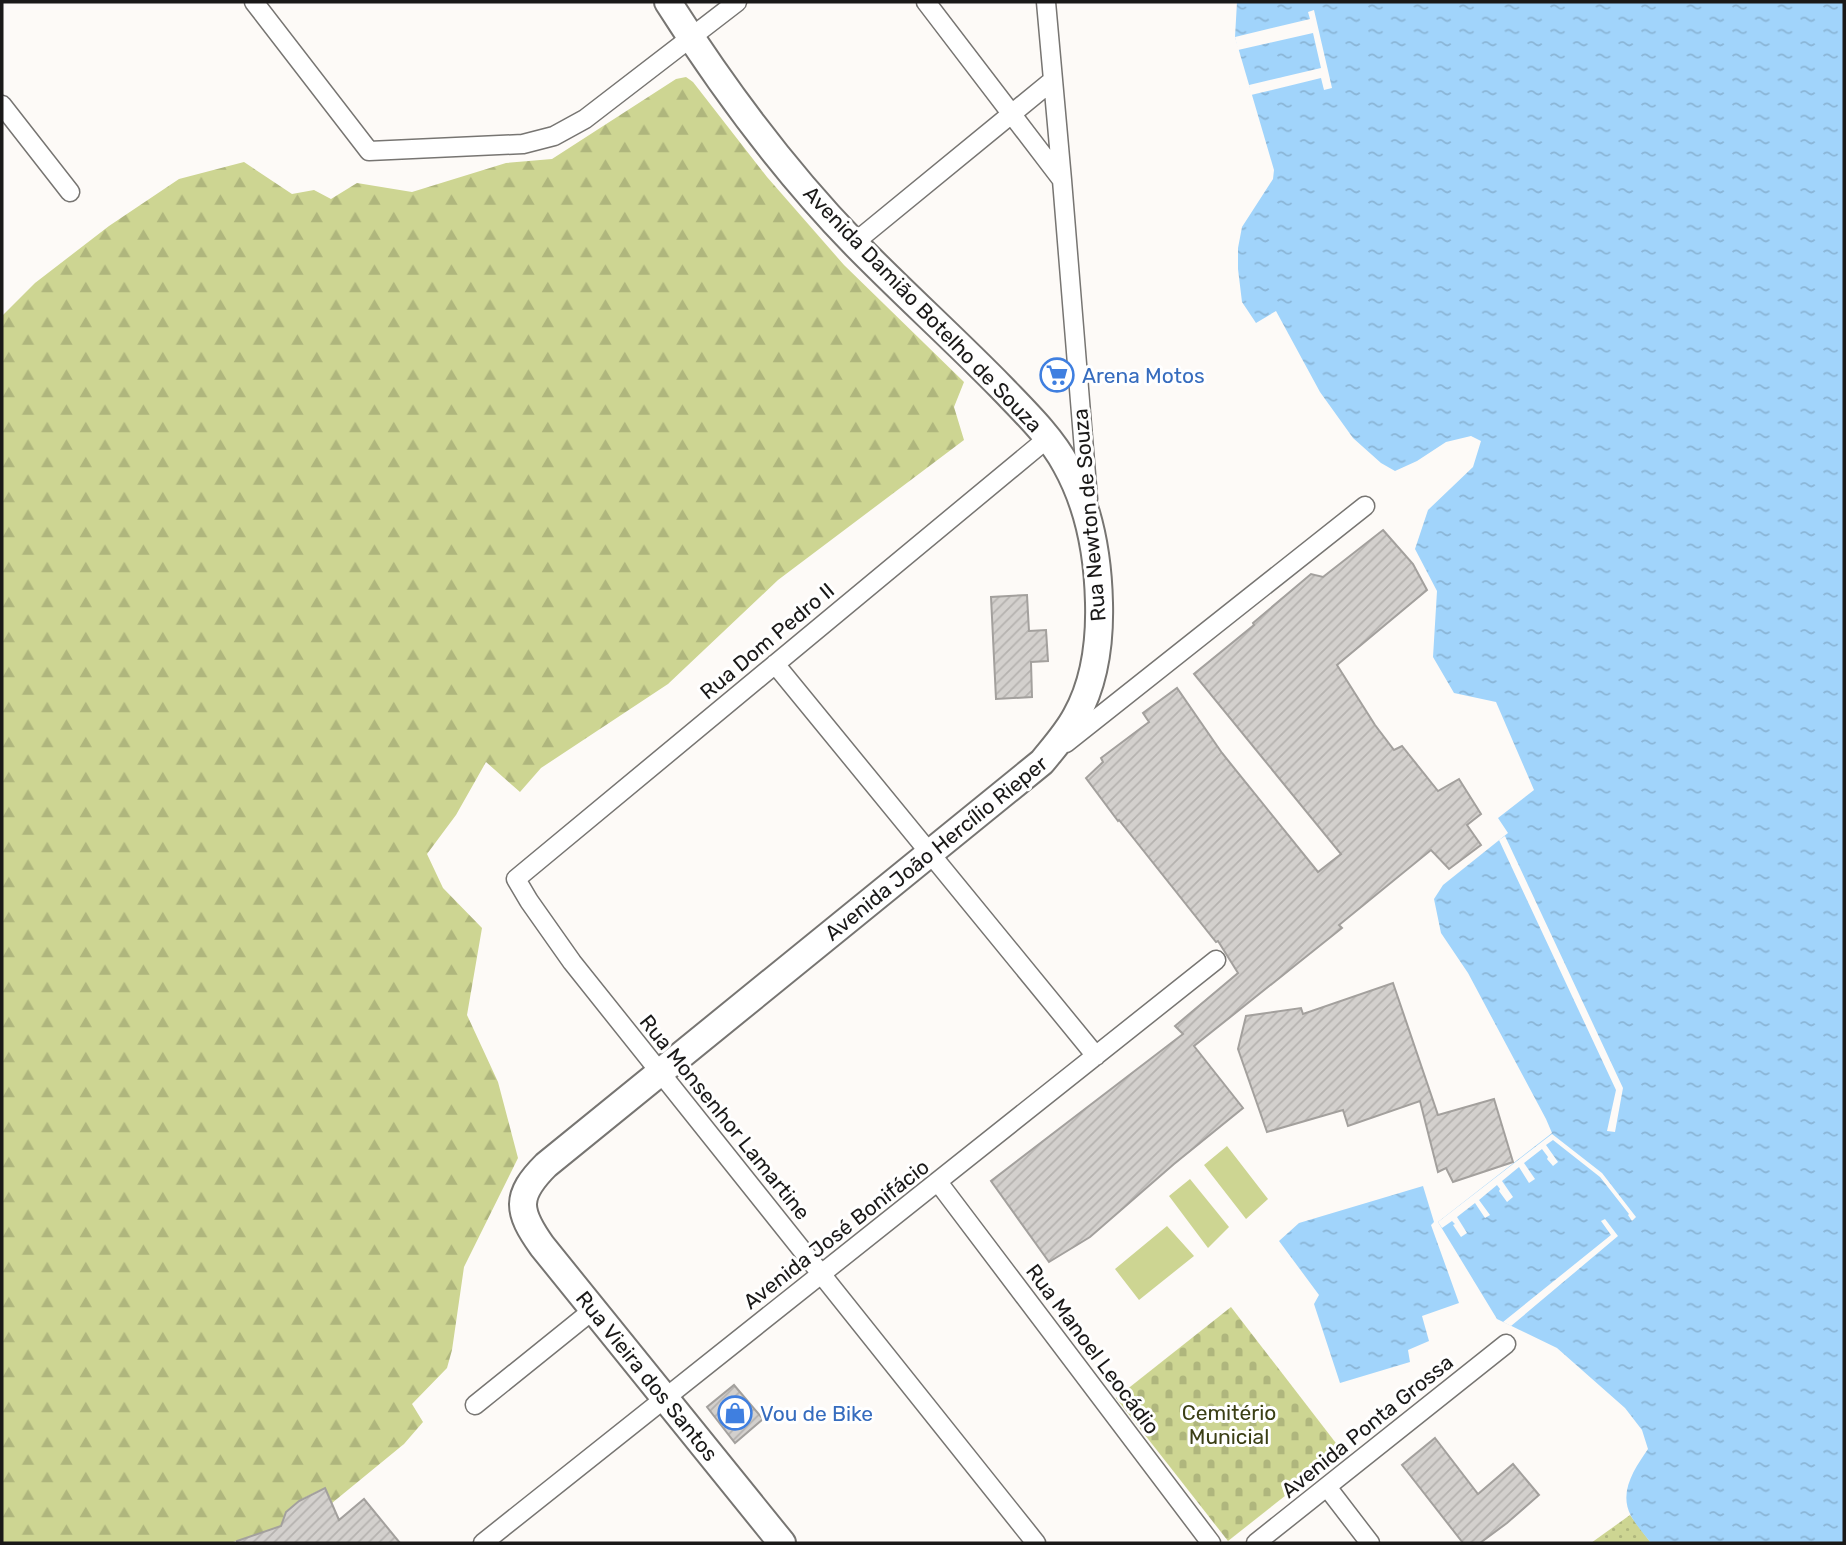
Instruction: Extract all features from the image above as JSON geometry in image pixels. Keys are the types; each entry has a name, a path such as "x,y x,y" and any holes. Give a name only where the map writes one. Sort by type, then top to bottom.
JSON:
{"main road":[{"name":"Avenida Damião Botelho de Souza","path":"668,2 690,37 797,178 855,243 986,372 1048,438 1066,464 1090,524"},
{"name":"Rua Newton de Souza","path":"1042,762 1077,715 1090,682 1098,646 1099,589 1090,524"},
{"name":"Avenida João Hercílio Rieper","path":"523,1203 524,1192 532,1178 546,1165 1042,762"},
{"name":"Rua Vieira dos Santos","path":"523,1203 530,1229 541,1246 782,1543"}],"street":[{"path":"254,2 369,151 523,144 554,136 585,119 737,2"},
{"path":"926,2 1062,180"},
{"name":"Rua Newton de Souza","path":"1046,2 1090,524"},
{"path":"855,243 1053,80"},
{"path":"2,105 70,192"},
{"name":"Rua Dom Pedro II","path":"516,879 1048,438"},
{"name":"Avenida João Hercílio Rieper","path":"1042,762 1365,506"},
{"path":"775,664 1096,1056"},
{"name":"Rua Monsenhor Lamartine","path":"516,879 557,942 1036,1543"},
{"name":"Avenida José Bonifácio","path":"483,1543 1216,961"},
{"name":"Rua Manoel Leocádio","path":"938,1182 1211,1543"},
{"path":"475,1405 593,1310"},
{"name":"Avenida Ponta Grossa","path":"1256,1543 1506,1344"},
{"path":"1327,1487 1370,1543"}],"green space":[{"path":"686,77 693,82 767,177 844,265 964,382 954,407 964,440 778,580 668,684 541,768 520,792 486,762 456,815 427,854 443,888 482,928 467,1015 498,1082 518,1158 464,1267 447,1368 412,1404 423,1422 404,1444 332,1503 325,1488 293,1506 281,1526 230,1543 2,1543 2,316 35,283 109,226 179,179 244,162 292,194 314,190 331,199 357,183 412,192 506,163 552,159 676,79"},
{"path":"1227,1146 1268,1199 1246,1219 1204,1165"},
{"path":"1190,1179 1229,1227 1208,1248 1169,1196"},
{"path":"1167,1226 1194,1256 1139,1300 1115,1269"},
{"name":"Cemitério Municial","path":"1231,1307 1342,1451 1228,1541 1116,1398"},
{"path":"1630,1515 1651,1543 1591,1543"}],"water":[{"path":"1237,2 1844,2 1844,1543 1651,1543 1631,1516 1626,1498 1630,1481 1648,1449 1642,1430 1625,1408 1557,1348 1497,1319 1438,1222 1552,1133 1468,973 1441,933 1434,899 1443,885 1508,833 1498,818 1534,790 1496,702 1454,693 1433,657 1437,591 1415,549 1428,510 1473,467 1481,441 1471,436 1446,442 1417,461 1395,471 1381,463 1353,438 1320,392 1276,311 1256,323 1242,302 1238,248 1242,227 1273,179 1274,170 1235,37"},
{"path":"1423,1186 1434,1222 1431,1225 1459,1303 1422,1316 1429,1341 1408,1350 1410,1362 1340,1383 1314,1304 1319,1295 1279,1241 1299,1223"}],"pier":[{"path":"1314,10 1332,88 1324,90 1321,78 1251,95 1249,85 1321,68 1313,33 1238,50 1235,37 1310,19 1308,12"},
{"path":"1505,836 1623,1088 1615,1132 1607,1131 1616,1090 1499,840"},
{"path":"1552,1134 1602,1173 1636,1217 1632,1221 1600,1177 1553,1140 1546,1145 1558,1162 1553,1166 1542,1149 1524,1163 1535,1179 1529,1183 1519,1167 1502,1181 1513,1197 1507,1202 1497,1185 1479,1200 1490,1215 1485,1218 1475,1203 1457,1217 1467,1233 1461,1237 1452,1221 1442,1228 1438,1222"},
{"path":"1605,1219 1618,1236 1511,1326 1503,1322 1611,1235 1601,1221"}],"building":[{"path":"1383,530 1413,564 1427,590 1337,665 1394,750 1402,746 1438,791 1459,779 1481,814 1467,825 1481,845 1449,869 1431,850 1339,925 1342,928 1194,1046 1243,1108 1090,1237 1049,1262 991,1181 1183,1034 1175,1026 1238,973 1218,941 1216,942 1118,821 1086,778 1103,762 1101,758 1149,722 1143,713 1177,688 1222,753 1318,872 1341,854 1194,674 1311,574 1323,577"},
{"path":"1027,595 1029,631 1046,630 1048,661 1031,662 1032,697 996,699 991,597"},
{"path":"1393,983 1438,1115 1494,1099 1513,1162 1453,1182 1446,1168 1438,1172 1420,1101 1348,1126 1343,1110 1267,1132 1238,1049 1246,1016 1301,1008 1303,1014"},
{"name":"Vou de Bike","path":"734,1385 763,1419 735,1443 707,1407"},
{"path":"1435,1438 1478,1494 1513,1464 1539,1495 1480,1543 1463,1543 1402,1465"},
{"path":"325,1488 339,1520 364,1499 400,1543 237,1543 281,1526 286,1512 299,1501"}],"place":[{"name":"Arena Motos","path":"1057,375"},
{"name":"Vou de Bike","path":"735,1413"}]}
